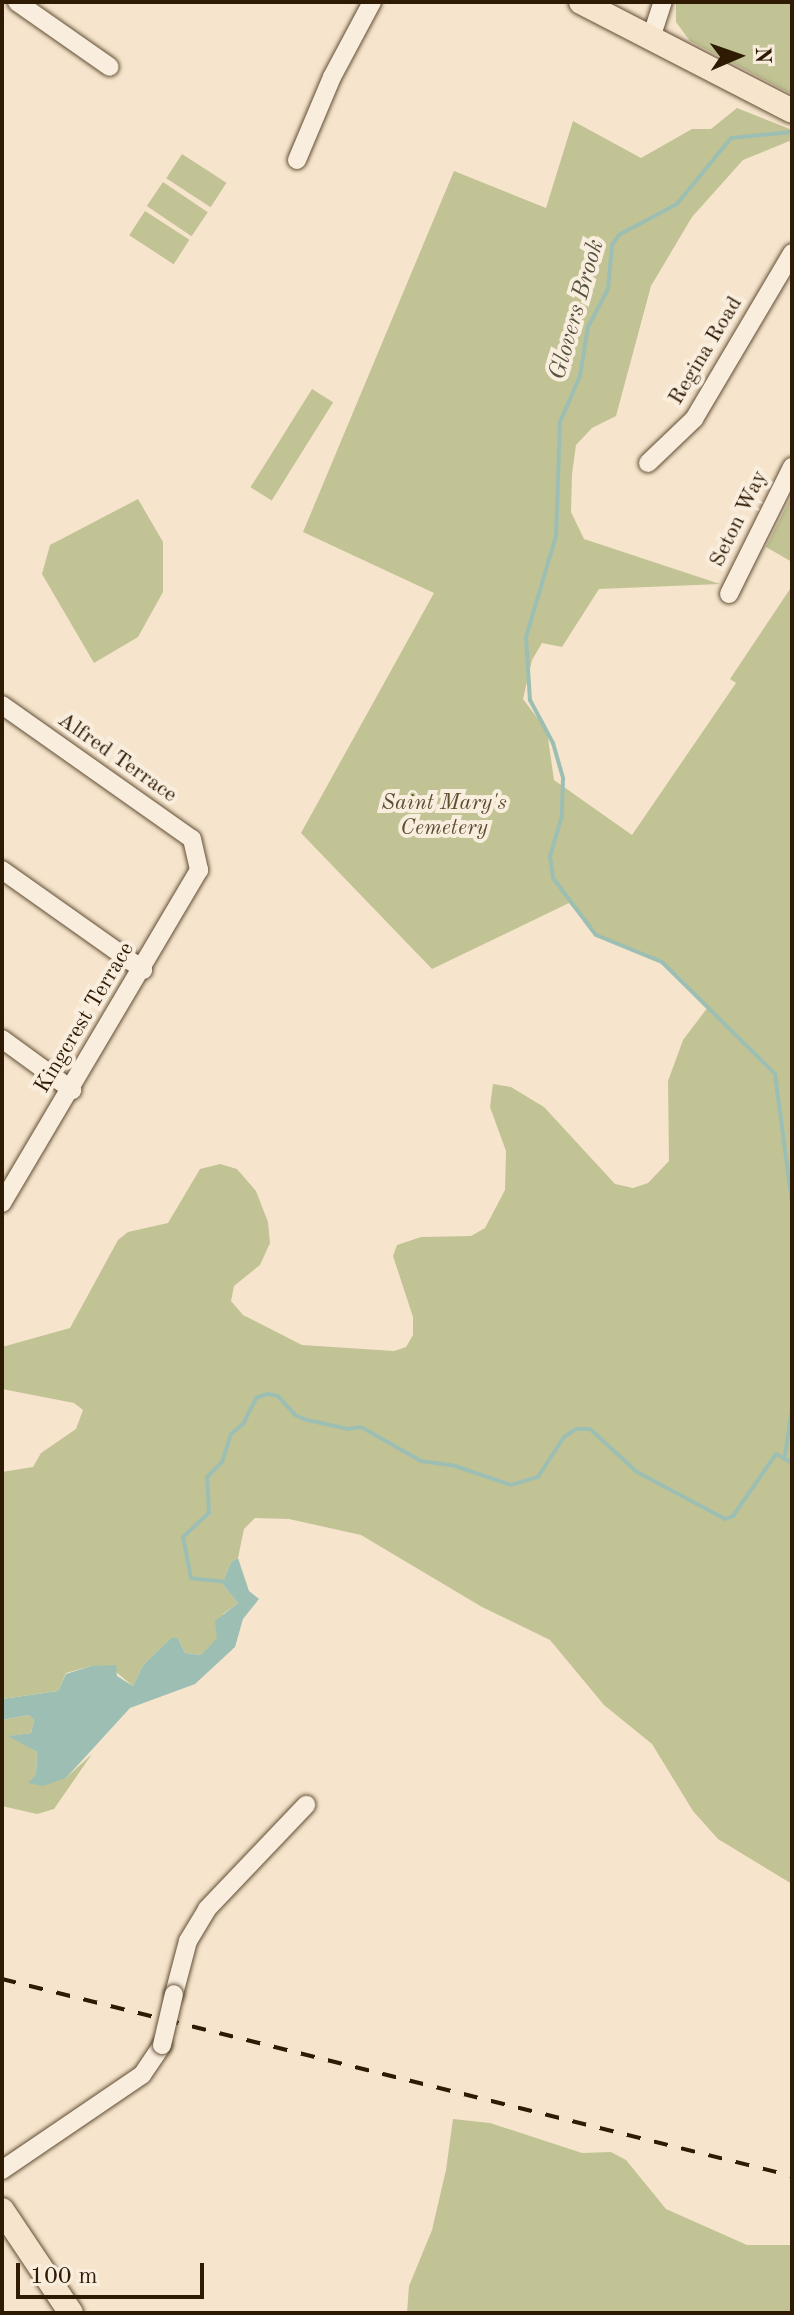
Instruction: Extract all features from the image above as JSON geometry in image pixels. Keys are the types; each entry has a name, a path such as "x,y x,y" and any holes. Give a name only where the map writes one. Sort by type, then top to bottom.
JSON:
{"main road":[{"path":"581,2 792,111"},
{"path":"2,2210 71,2313"}],"street":[{"path":"17,2 110,67"},
{"path":"297,160 332,77 372,2"},
{"path":"651,38 663,2"},
{"name":"Regina Road","path":"648,463 694,419 792,253"},
{"name":"Seton Way","path":"729,594 792,467"},
{"name":"Alfred Terrace","path":"2,705 192,839 199,854"},
{"name":"Kingcrest Terrace","path":"2,1203 190,890 199,870 199,854"},
{"path":"2,870 143,970"},
{"path":"2,1039 72,1090"},
{"path":"2,2170 142,2075 162,2045 188,1941 207,1909 306,1805"}],"green space":[{"path":"676,2 792,2 792,94 690,41 676,22"},
{"name":"Saint Mary's Cemetery","path":"737,108 792,130 792,140 743,160 692,217 651,286 616,416 592,428 576,445 572,474 571,512 584,539 720,584 599,589 562,647 542,643 532,660 523,699 547,731 554,780 632,835 736,683 730,679 792,586 792,1884 718,1839 693,1811 652,1744 604,1705 550,1640 482,1607 361,1535 289,1519 255,1518 244,1529 238,1558 231,1562 222,1584 238,1603 223,1614 218,1638 201,1655 185,1653 178,1638 171,1638 143,1665 133,1686 110,1667 91,1666 66,1673 58,1691 2,1699 2,1472 33,1467 41,1453 76,1429 83,1410 74,1403 2,1389 2,1347 70,1328 118,1240 128,1232 168,1223 200,1169 220,1164 237,1169 256,1191 268,1222 270,1243 260,1265 234,1286 231,1301 243,1315 302,1345 394,1351 406,1347 413,1335 413,1317 393,1256 397,1245 421,1237 471,1236 485,1228 505,1190 506,1151 490,1107 493,1084 511,1087 544,1107 615,1184 633,1188 648,1183 669,1161 668,1081 683,1040 708,1007 679,976 649,955 596,935 569,903 432,969 301,833 434,593 303,532 454,171 546,208 573,121 641,158 692,129 711,129"},
{"path":"182,154 226,183 211,207 166,178"},
{"path":"163,182 208,212 192,236 147,206"},
{"path":"145,211 189,240 174,264 129,235"},
{"path":"312,389 333,402 272,501 251,487"},
{"path":"792,495 792,562 766,547"},
{"path":"138,499 163,542 163,592 138,637 94,663 42,574 50,545"},
{"path":"29,1715 34,1720 31,1733 10,1736 37,1752 36,1774 29,1783 66,1778 92,1754 54,1809 37,1814 2,1806 2,1720"},
{"path":"453,2119 490,2123 582,2153 611,2152 626,2160 666,2209 747,2245 792,2245 792,2313 407,2313 409,2286 432,2230 446,2170"}],"water":[{"path":"238,1558 249,1591 259,1599 243,1619 235,1647 195,1684 130,1708 66,1778 43,1786 28,1783 36,1774 37,1752 8,1736 31,1733 34,1720 29,1715 2,1720 2,1699 58,1691 66,1674 91,1666 116,1665 117,1676 133,1686 143,1665 171,1638 178,1638 185,1653 201,1655 217,1638 215,1621 238,1603 222,1584 231,1562"}],"waterway":[{"name":"Glovers Brook","path":"792,132 731,138 677,204 619,235 612,245 608,289 588,327 580,376 560,422 556,536 526,637 530,700 553,743 563,779 562,816 550,856 553,878 596,935 662,962 775,1074 792,1204"},
{"path":"227,1582 191,1578 183,1537 209,1513 207,1477 222,1462 231,1434 243,1424 256,1398 267,1394 278,1396 295,1415 307,1420 348,1429 361,1427 421,1461 455,1466 511,1485 538,1477 564,1437 576,1429 590,1429 637,1472 725,1519 733,1516 776,1454 792,1463"},
{"name":"Glovers Brook","path":"785,1455 792,1408"}],"railway":[{"path":"2,1979 792,2176"}]}
